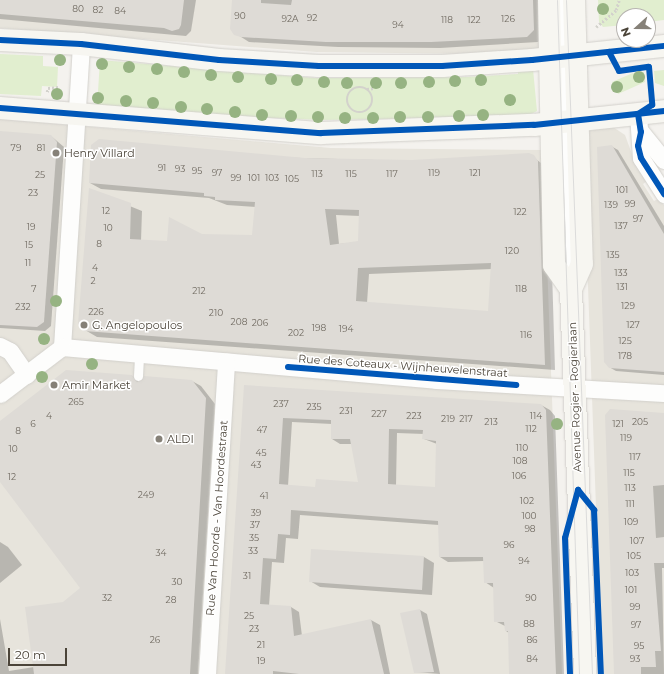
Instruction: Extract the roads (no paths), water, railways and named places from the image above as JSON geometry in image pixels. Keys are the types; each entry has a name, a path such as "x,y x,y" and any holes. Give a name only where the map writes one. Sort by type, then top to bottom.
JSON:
{"street":[{"name":"Avenue Rogier - Rogierlaan","path":"549,0 563,57 565,121 582,264 571,289 585,674"},
{"name":"Avenue Rogier - Rogierlaan","path":"563,57 574,0"},
{"path":"0,40 81,44 219,60 319,66 442,66 563,57 664,46"},
{"path":"0,394 62,348 81,44"},
{"path":"658,104 640,123 638,146 641,158 664,194"},
{"path":"0,108 321,133 534,125 565,121 640,123"},
{"name":"Avenue Rogier - Rogierlaan","path":"565,121 554,265 571,289"},
{"path":"640,123 664,160"},
{"path":"0,346 10,350 27,375"},
{"name":"Rue des Coteaux - Wijnheuvelenstraat","path":"62,348 436,380 664,393"},
{"name":"Rue Van Hoorde - Van Hoordestraat","path":"207,674 226,362"}],"lane":[{"name":"Avenue Rogier - Rogierlaan","path":"561,0 563,57"},
{"path":"138,376 139,354"}],"tram line":[{"path":"557,0 579,674"},
{"path":"566,0 592,674"}],"place":[{"name":"Henry Villard","path":"56,153"},
{"name":"G. Angelopoulos","path":"84,325"},
{"name":"Amir Market","path":"54,385"},
{"name":"ALDI","path":"159,439"}]}
